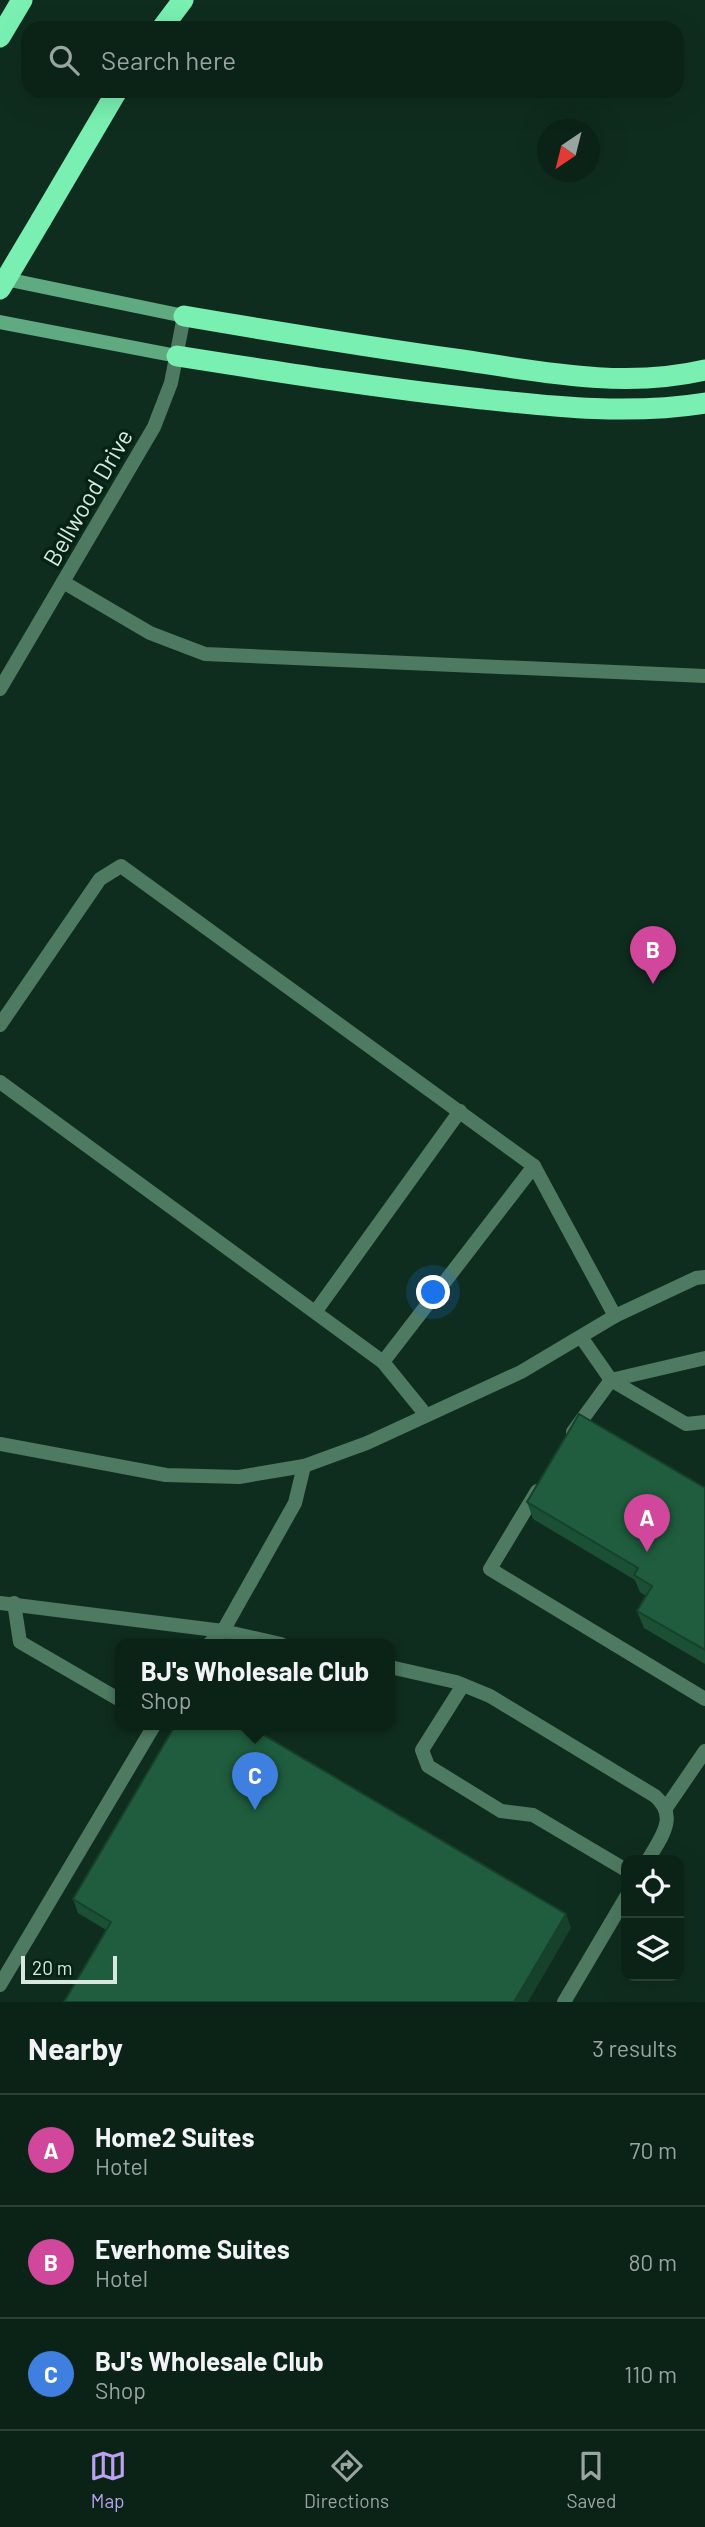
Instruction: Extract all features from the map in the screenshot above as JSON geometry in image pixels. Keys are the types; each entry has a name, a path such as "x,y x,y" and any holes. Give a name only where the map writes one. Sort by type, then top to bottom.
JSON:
{"highway":[{"path":"0,37 22,0"},
{"path":"159,21 171,0"},
{"path":"167,21 183,0"},
{"path":"0,289 113,98"},
{"path":"184,316 372,347 585,377 665,377 705,370"},
{"path":"177,356 397,390 566,407 641,410 705,403"}],"main road":[{"path":"0,278 184,316"},
{"path":"0,322 177,356"}],"street":[{"name":"Bellwood Drive","path":"0,689 154,427 167,397 184,316"},
{"path":"63,582 150,633 205,654 705,677"},
{"path":"0,1025 100,879 121,866 534,1166 615,1317"},
{"path":"0,1082 383,1362 426,1415"},
{"path":"316,1311 460,1111"},
{"path":"383,1362 534,1166"},
{"path":"0,1444 166,1475 239,1477 303,1466 367,1443 521,1372 615,1317 696,1278 705,1277"},
{"path":"581,1337 611,1380 686,1424 705,1422"},
{"path":"565,1446 585,1412 611,1380 705,1358"},
{"path":"214,1639 223,1631 295,1503 303,1466"},
{"path":"544,1479 490,1569 705,1699"},
{"path":"115,1697 20,1642 7,1603 223,1631 259,1639"},
{"path":"395,1668 463,1685 490,1696 647,1791 666,1808 668,1823 651,1855"},
{"path":"463,1685 422,1751 428,1766 501,1811 533,1815 621,1867"},
{"path":"0,1985 151,1730"},
{"path":"666,1808 705,1751"},
{"path":"564,2002 621,1905"}],"building":[{"path":"579,1414 705,1488 705,1650 637,1611 652,1586 634,1575 638,1568 527,1502"},
{"path":"172,1730 255,1730 566,1914 514,2002 64,2002 111,1922 73,1899"}],"place":[{"name":"Everhome Suites","path":"653,984"},
{"name":"Home2 Suites","path":"647,1552"},
{"name":"BJ's Wholesale Club","path":"255,1810"}]}
